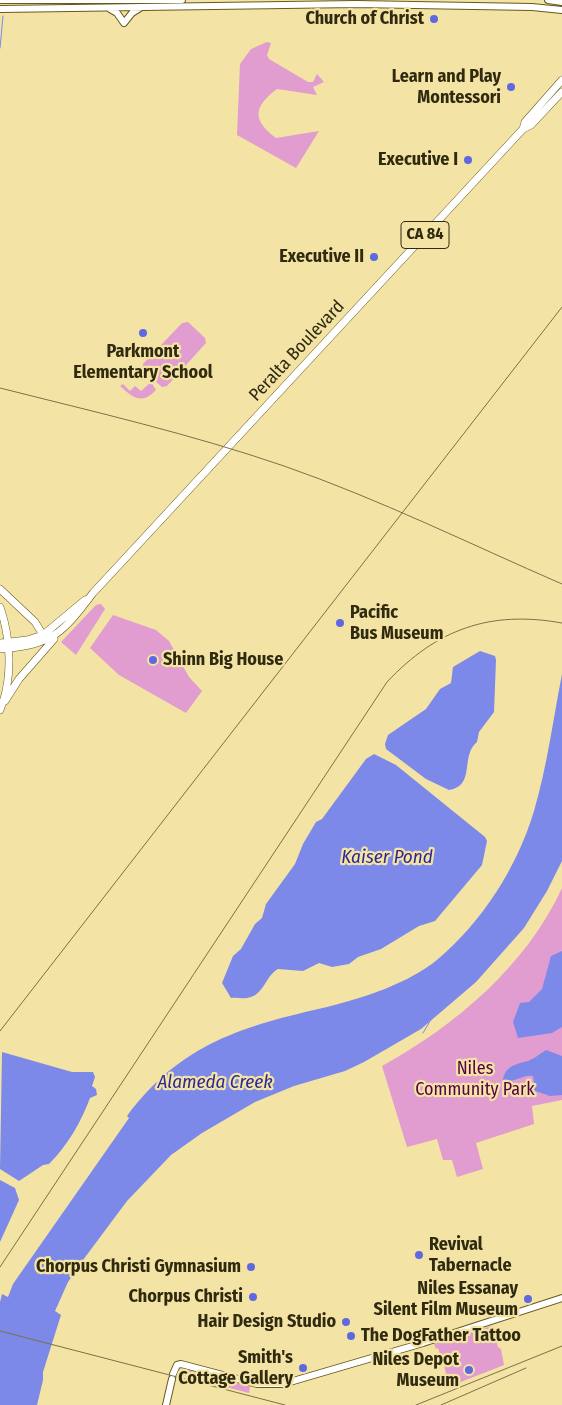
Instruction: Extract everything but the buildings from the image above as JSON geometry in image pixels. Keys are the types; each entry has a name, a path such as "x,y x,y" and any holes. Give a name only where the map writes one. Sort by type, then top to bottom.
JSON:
{"main road":[{"path":"0,0 109,3 532,7 562,10"},
{"path":"109,3 124,23 140,3 182,0"},
{"path":"548,0 562,2"},
{"path":"0,9 109,3"},
{"name":"Peralta Boulevard","path":"523,129 525,122 562,80"},
{"name":"Peralta Boulevard","path":"5,645 39,644 59,633 93,593 523,129 531,126 562,92"},
{"path":"0,589 35,622 43,635 39,644"},
{"name":"Peralta Boulevard","path":"0,650 5,645 43,635 62,621 93,593"},
{"path":"0,607 8,675 2,707"},
{"path":"35,622 47,626 62,621"},
{"path":"2,707 19,679 59,633"},
{"path":"166,1405 177,1365 181,1364 258,1384 283,1384 429,1341 562,1298"}],"green space":[{"path":"267,42 271,43 267,55 269,59 308,82 313,82 317,74 324,82 313,87 317,95 277,89 263,102 258,114 263,125 276,138 319,131 296,168 237,135 240,64 251,49"},
{"path":"188,322 205,338 206,343 167,386 162,387 143,371 143,364 182,323"},
{"path":"151,382 156,390 151,395 142,398 129,394 120,386 123,384 130,391 135,386 141,391"},
{"path":"101,604 105,609 76,655 61,642 96,605"},
{"path":"113,615 156,630 169,641 189,677 202,691 186,713 119,675 90,648"},
{"name":"Niles Community Park","path":"562,888 562,1100 532,1106 534,1124 476,1143 483,1169 457,1177 452,1160 443,1160 437,1139 407,1147 382,1066 436,1032 486,991 509,968 529,943 547,916"},
{"path":"491,1326 498,1347 501,1349 504,1365 448,1387 444,1375 446,1374 444,1365 441,1366 440,1362 442,1361 438,1348 436,1349 434,1344"},
{"path":"183,1369 250,1386 249,1393 177,1374"}],"water":[{"path":"480,651 495,656 496,660 494,712 479,732 477,742 469,754 462,783 449,790 426,779 386,749 385,744 388,735 426,709 440,689 451,683 453,667"},
{"name":"Alameda Creek","path":"562,674 562,861 547,891 524,928 476,982 421,1029 345,1071 294,1086 255,1102 202,1133 171,1155 127,1201 68,1282 55,1311 61,1315 43,1372 37,1405 0,1405 0,1302 2,1294 8,1297 13,1284 129,1118 127,1116 148,1091 169,1071 192,1054 216,1041 268,1022 386,989 427,968 470,928 484,910 508,872 527,832 534,811 546,760"},
{"name":"Kaiser Pond","path":"374,754 396,765 485,837 487,841 482,865 435,921 419,926 381,949 358,957 349,964 332,967 319,963 303,971 278,969 273,972 261,990 253,996 231,998 222,983 233,956 241,949 255,924 262,918 266,904 295,864 303,844 316,822 322,819 366,759"},
{"path":"562,951 562,1027 552,1033 518,1038 513,1022 520,1003 529,1002 542,989 551,956"},
{"path":"546,1050 562,1056 562,1095 550,1096 530,1089 534,1083 533,1076 510,1081 503,1080 504,1075 512,1066 530,1060"},
{"path":"2,1052 72,1072 93,1072 95,1077 92,1086 96,1089 97,1095 90,1098 68,1141 49,1164 43,1165 19,1181 0,1169"},
{"path":"0,1180 15,1188 19,1200 0,1242"}],"waterway":[{"path":"0,48 3,16"},
{"path":"423,1033 430,1021"}],"railway":[{"path":"0,1031 562,307"},
{"path":"0,388 178,434 284,466 389,507 562,584"},
{"path":"0,1267 387,682 425,649 445,637 466,628 488,622 511,619 562,623"},
{"path":"0,1331 285,1405"},
{"path":"416,1405 562,1346"},
{"path":"441,1405 526,1368"}],"place":[{"name":"Church of Christ","path":"434,19"},
{"name":"Learn and Play Montessori","path":"511,87"},
{"name":"Executive I","path":"468,160"},
{"name":"Executive II","path":"374,257"},
{"name":"Parkmont Elementary School","path":"143,333"},
{"name":"Pacific Bus Museum","path":"340,623"},
{"name":"Shinn Big House","path":"153,660"},
{"name":"Revival Tabernacle","path":"419,1255"},
{"name":"Chorpus Christi Gymnasium","path":"251,1267"},
{"name":"Chorpus Christi","path":"253,1297"},
{"name":"Niles Essanay Silent Film Museum","path":"528,1299"},
{"name":"Hair Design Studio","path":"346,1322"},
{"name":"The DogFather Tattoo","path":"351,1336"},
{"name":"Smith's Cottage Gallery","path":"303,1368"},
{"name":"Niles Depot Museum","path":"469,1370"}]}
